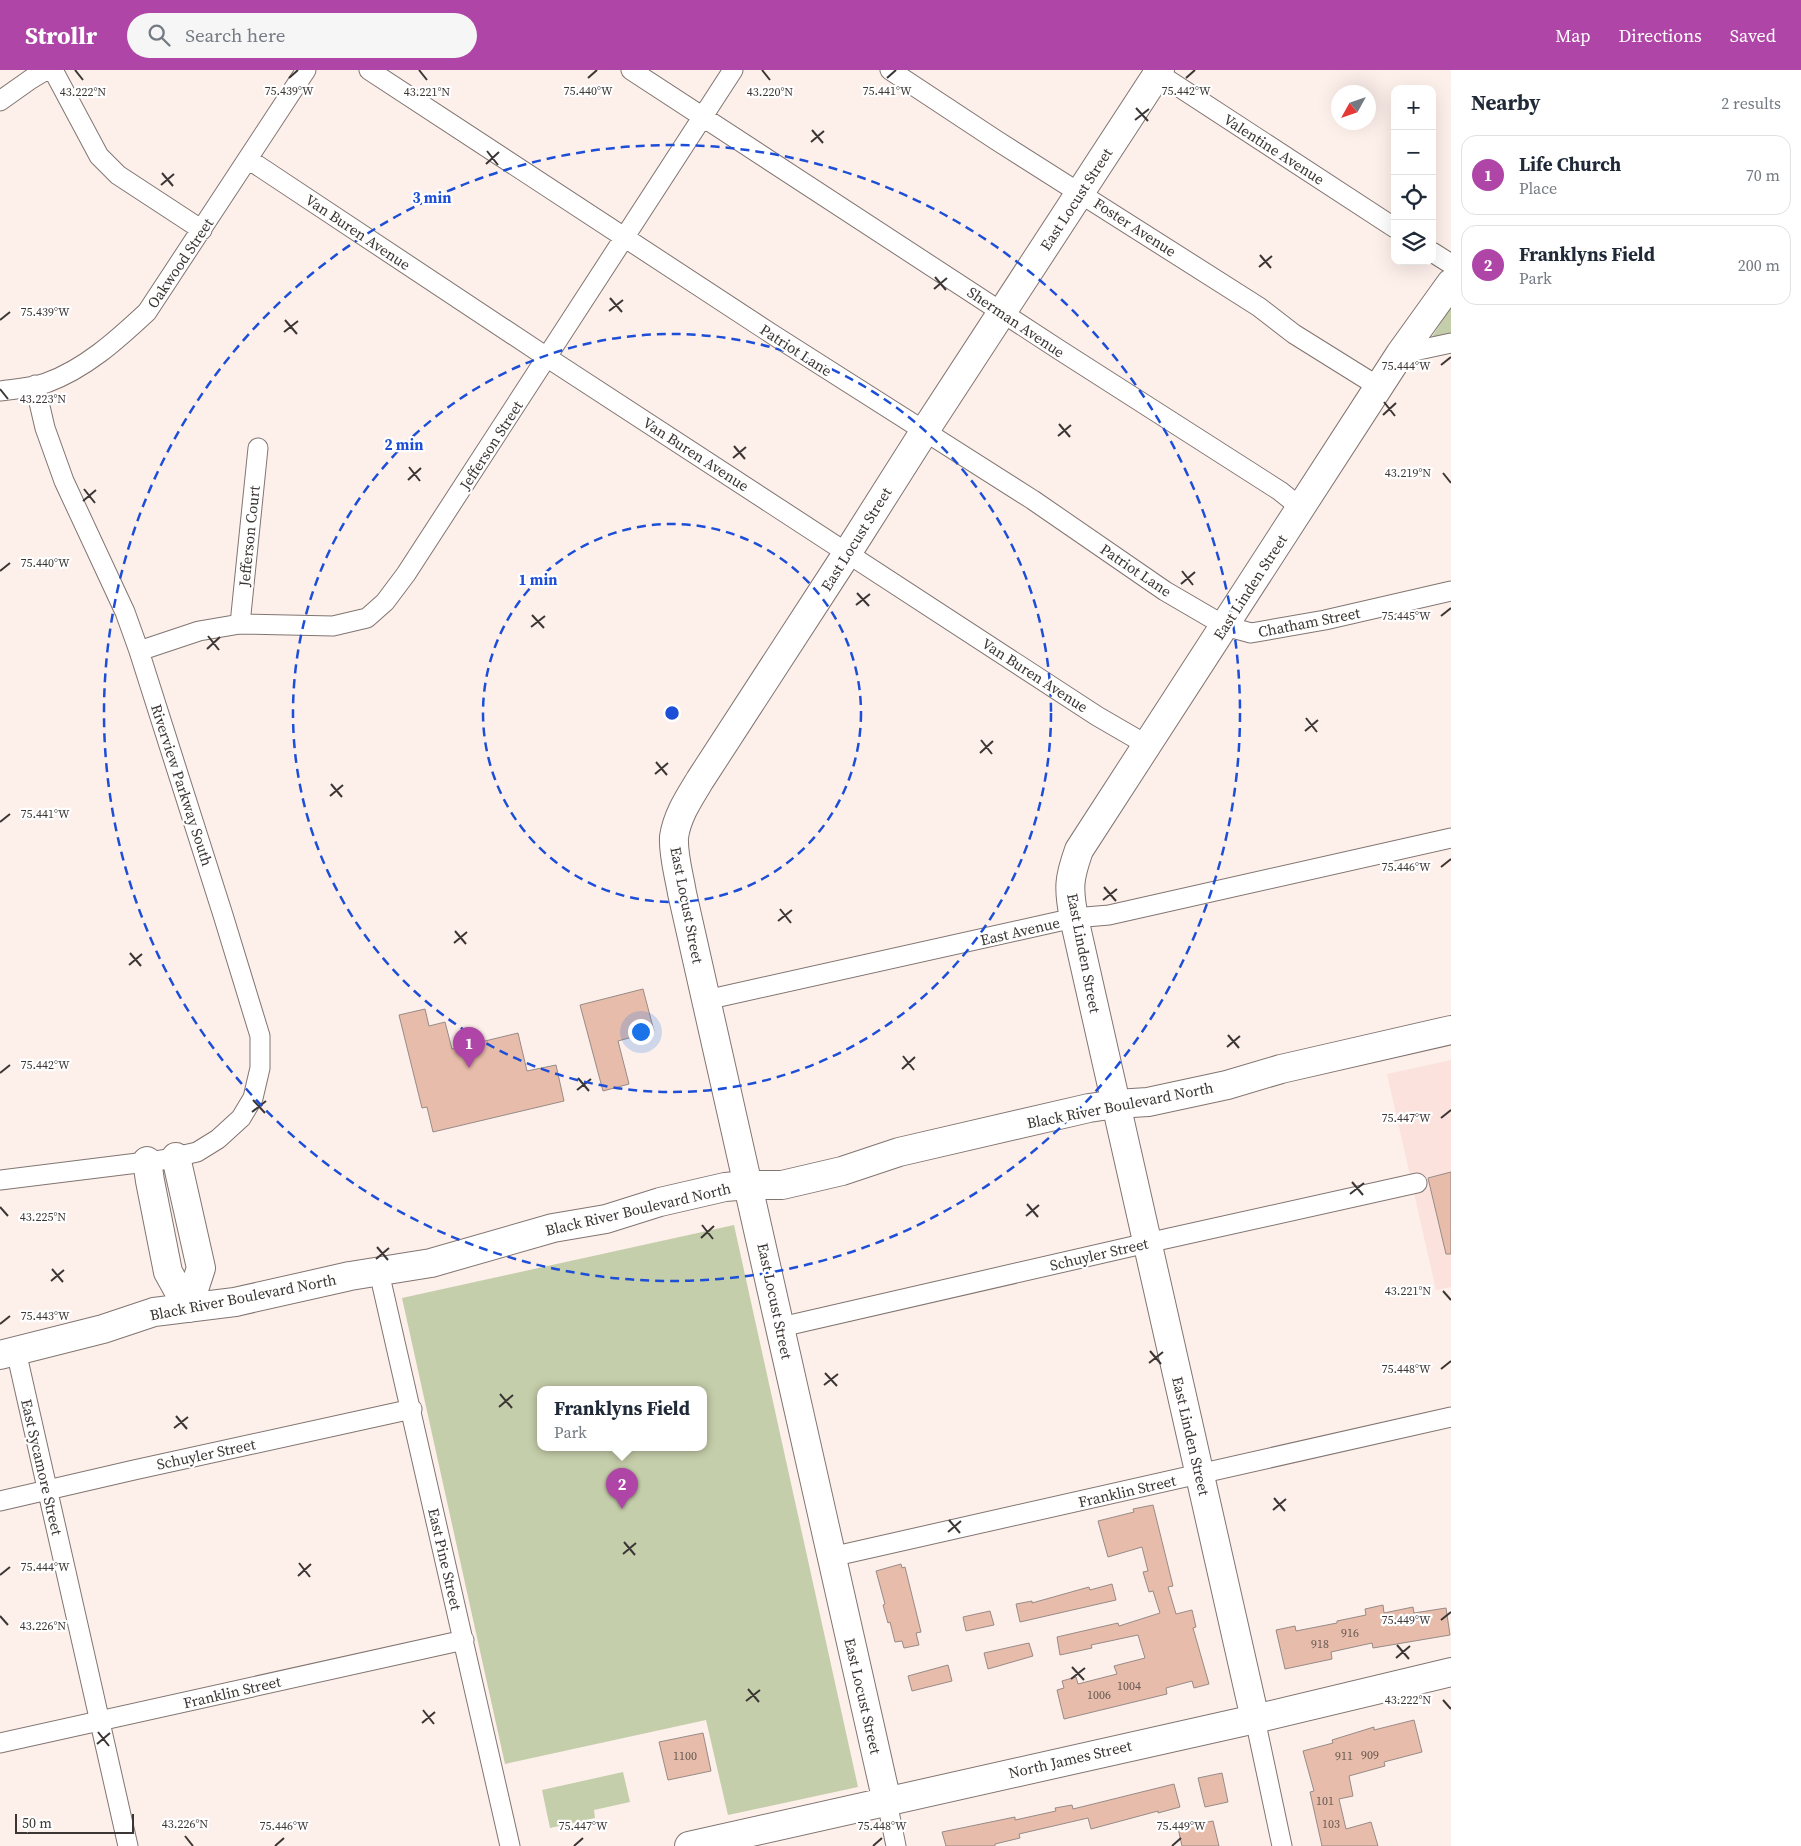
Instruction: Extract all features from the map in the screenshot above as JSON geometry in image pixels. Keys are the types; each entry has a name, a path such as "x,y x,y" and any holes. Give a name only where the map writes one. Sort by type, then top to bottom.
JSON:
{"street":[{"path":"0,101 46,70"},
{"path":"53,70 99,156 118,175 202,230"},
{"name":"Oakwood Street","path":"0,391 45,383 83,365 119,339 147,312 306,70"},
{"name":"Patriot Lane","path":"369,70 924,432 1033,500 1165,591 1225,626"},
{"name":"Sherman Avenue","path":"631,70 1058,349 1280,491 1301,508"},
{"name":"Jefferson Street","path":"139,651 199,631 240,624 333,626 367,618 385,602 406,574 548,358 733,70"},
{"name":"Foster Avenue","path":"890,70 1259,307 1294,334 1379,387"},
{"name":"East Locust Street","path":"887,1802 682,893 674,838 684,805 692,792 1157,71"},
{"name":"Valentine Avenue","path":"1157,71 1391,225"},
{"name":"Van Buren Avenue","path":"248,159 548,358 1097,716 1147,745"},
{"path":"1436,255 1451,264"},
{"name":"East Linden Street","path":"1255,1718 1074,918 1070,896 1071,873 1079,850 1400,354 1451,283"},
{"path":"1400,354 1451,343"},
{"name":"Riverview Parkway South","path":"0,1180 176,1157 197,1152 218,1139 240,1118 253,1098 260,1068 260,1036 139,651 125,612 64,481 45,428 35,385"},
{"name":"Jefferson Court","path":"240,624 258,448"},
{"name":"Chatham Street","path":"1225,626 1251,633 1325,620 1451,591"},
{"name":"East Avenue","path":"706,1000 1074,918 1109,915 1451,838"},
{"name":"Black River Boulevard North","path":"8,1353 103,1329 154,1312 235,1302 350,1276 432,1263 553,1228 606,1219 670,1200 725,1187 782,1185 842,1171 899,1152 1089,1108 1148,1102 1228,1085 1281,1069 1451,1030"},
{"path":"176,1157 201,1268 188,1308"},
{"path":"147,1161 168,1272 188,1308"},
{"name":"Schuyler Street","path":"781,1327 1418,1183"},
{"name":"East Pine Street","path":"379,1272 412,1409 510,1846"},
{"name":"East Sycamore Street","path":"8,1353 48,1490 128,1846"},
{"name":"Schuyler Street","path":"0,1501 412,1409"},
{"name":"Franklin Street","path":"831,1557 1451,1417"},
{"name":"Franklin Street","path":"0,1743 464,1640"},
{"name":"North James Street","path":"689,1846 1451,1672"},
{"path":"1255,1718 1282,1846"},
{"path":"887,1802 896,1846"}],"shaded area":[{"path":"1451,1060 1451,1287 1436,1290 1387,1074"}],"green space":[{"path":"1451,307 1451,342 1424,349"},
{"path":"734,1225 858,1787 728,1815 706,1720 505,1764 402,1298"},
{"path":"623,1772 630,1802 594,1810 595,1818 550,1828 542,1790"}],"building":[{"path":"643,989 654,1031 618,1041 629,1084 603,1091 580,1005"},
{"path":"425,1009 429,1026 445,1022 452,1049 518,1033 527,1071 556,1065 564,1101 433,1132 427,1107 422,1108 399,1015"},
{"path":"1451,1172 1451,1254 1446,1254 1428,1178"},
{"path":"1153,1505 1173,1586 1168,1587 1176,1614 1192,1610 1196,1627 1193,1628 1209,1684 1194,1688 1192,1681 1166,1688 1167,1694 1064,1719 1057,1690 1064,1688 1062,1681 1076,1677 1078,1684 1117,1674 1114,1666 1145,1658 1138,1635 1091,1645 1092,1648 1060,1655 1057,1637 1118,1623 1119,1626 1160,1613 1153,1591 1149,1592 1143,1572 1148,1571 1142,1547 1108,1557 1098,1521 1134,1512 1133,1509"},
{"path":"901,1564 902,1568 905,1567 921,1632 916,1633 919,1645 904,1648 902,1641 895,1642 890,1622 888,1623 876,1571"},
{"path":"1112,1584 1116,1600 1020,1622 1016,1604 1032,1601 1032,1603 1089,1587 1090,1590"},
{"path":"1383,1605 1384,1613 1413,1607 1414,1613 1446,1608 1450,1635 1373,1648 1372,1643 1331,1652 1332,1659 1285,1669 1276,1630 1295,1626 1296,1631 1337,1623 1337,1621 1366,1615 1365,1609"},
{"path":"990,1611 994,1625 966,1631 963,1617"},
{"path":"1029,1643 1033,1656 988,1669 984,1653"},
{"path":"948,1665 952,1681 912,1691 908,1676"},
{"path":"1414,1720 1422,1752 1384,1762 1385,1766 1349,1776 1353,1796 1339,1799 1346,1829 1371,1822 1378,1846 1322,1846 1310,1792 1314,1791 1303,1751 1333,1743 1332,1740 1374,1727 1374,1730"},
{"path":"703,1733 711,1771 668,1780 659,1742"},
{"path":"1222,1773 1228,1802 1205,1807 1198,1778"},
{"path":"1174,1784 1180,1807 1091,1829 1088,1818 1019,1834 1020,1838 995,1844 995,1846 946,1846 942,1832 1015,1817 1015,1820 1056,1811 1055,1808 1072,1805 1073,1809"},
{"path":"1213,1821 1219,1846 1182,1846 1178,1828"}],"place":[{"name":"Life Church","path":"469,1068"},
{"name":"Franklyns Field","path":"622,1509"}]}
